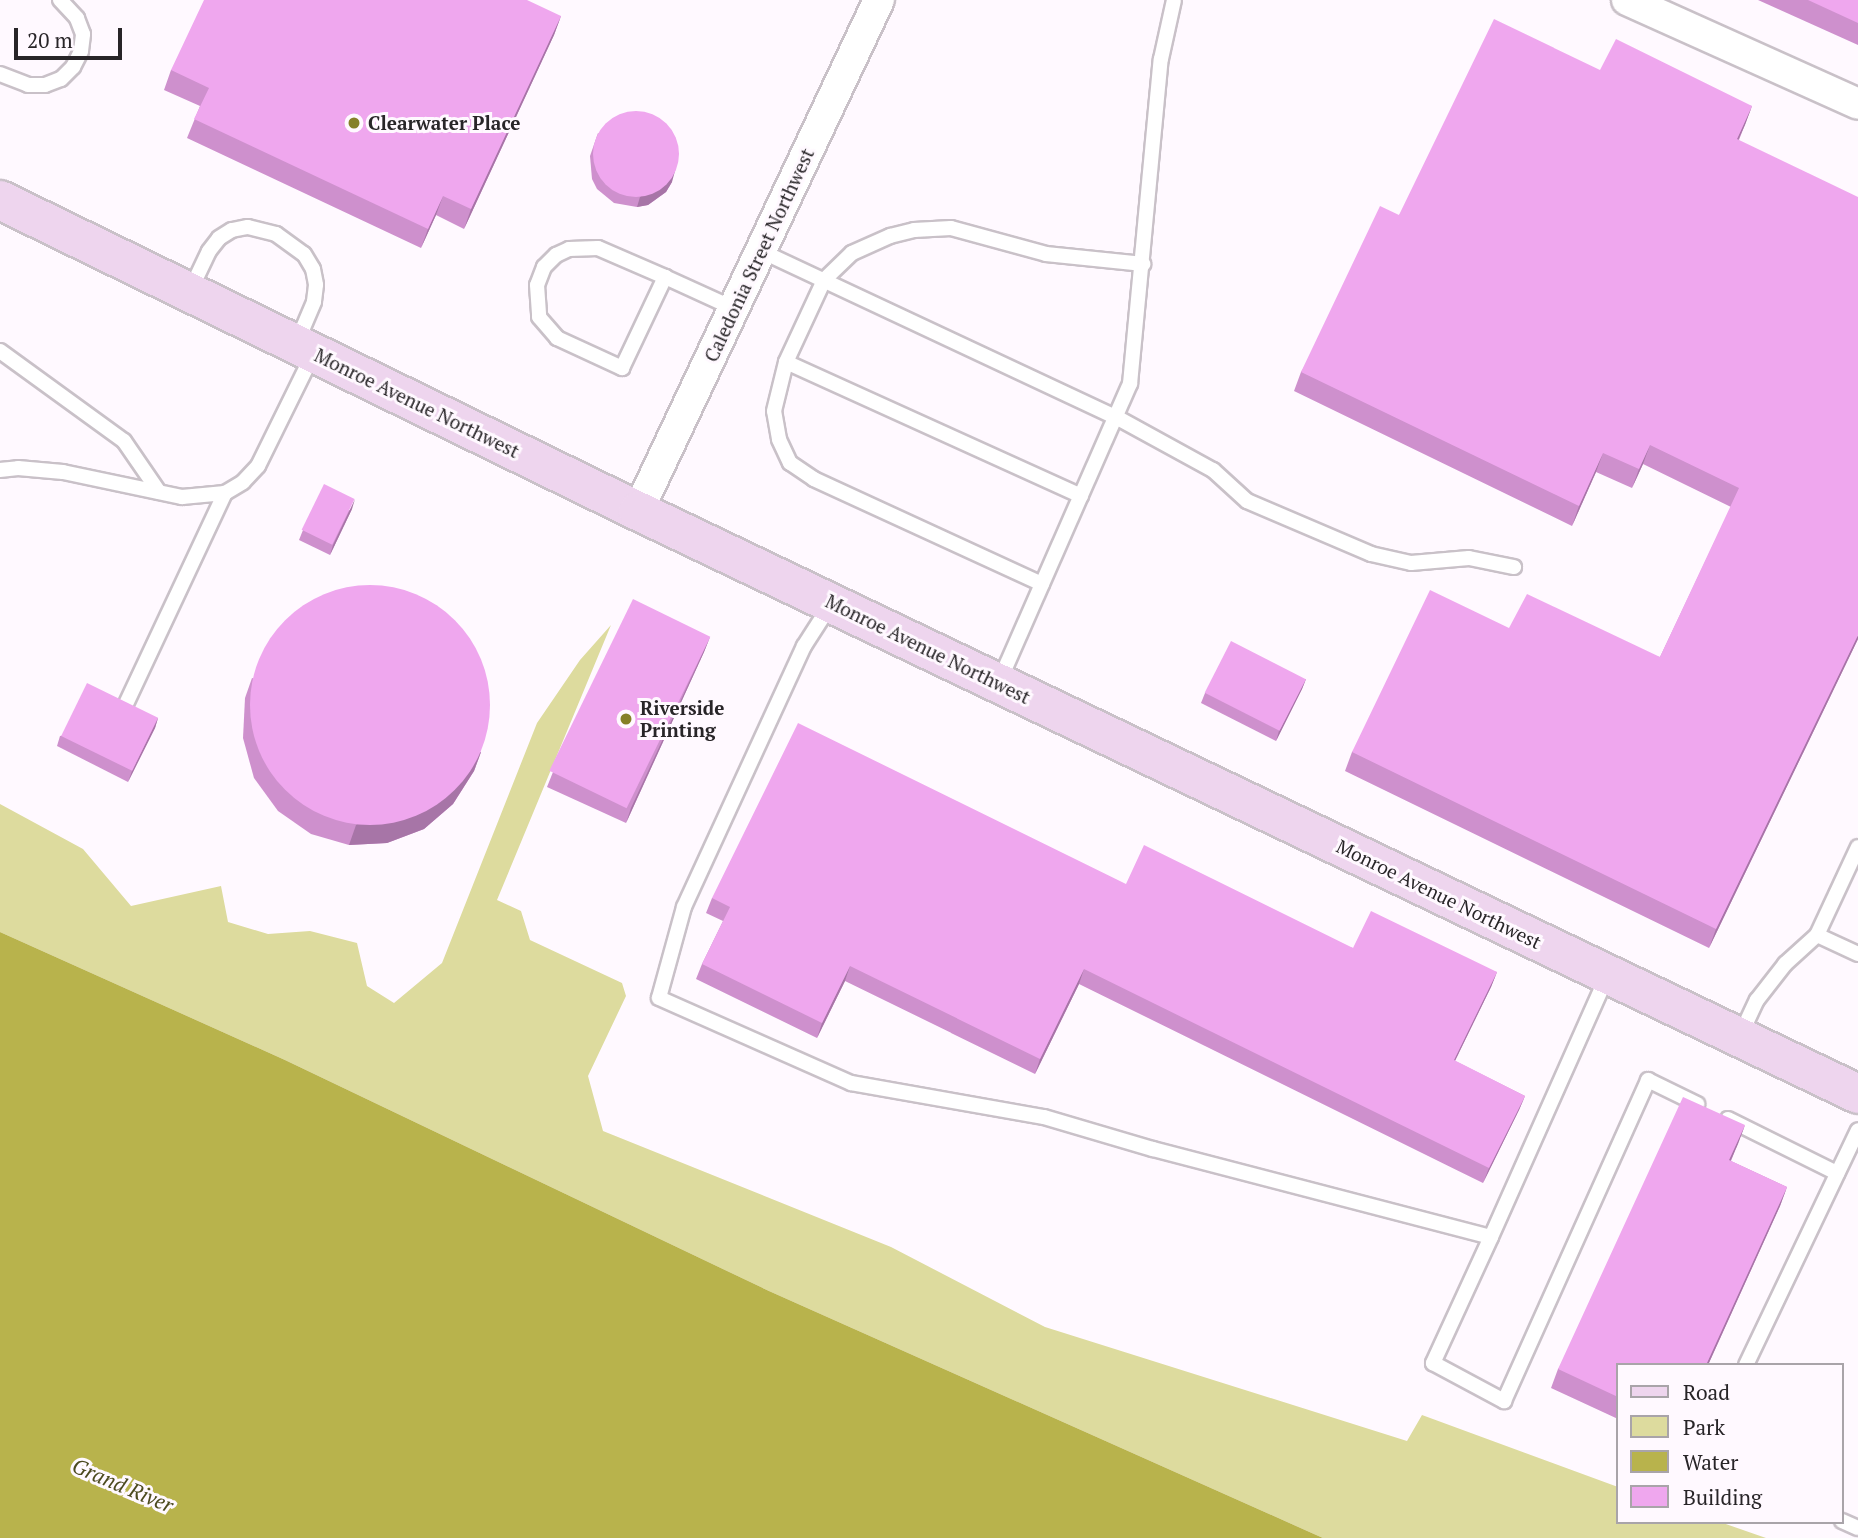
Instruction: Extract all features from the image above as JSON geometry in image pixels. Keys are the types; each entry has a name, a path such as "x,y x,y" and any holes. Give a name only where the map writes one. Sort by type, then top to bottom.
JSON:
{"main road":[{"name":"Monroe Avenue Northwest","path":"0,200 638,511 1858,1094"}],"street":[{"name":"Caledonia Street Northwest","path":"638,511 879,0"},
{"path":"1643,3 1858,104"}],"lane":[{"path":"0,74 28,85 45,85 61,79 73,67 81,51 83,34 77,18 60,0"},
{"path":"999,683 1116,417 1134,366 1161,59 1174,0"},
{"path":"0,470 18,468 63,472 182,497 225,493 243,482 258,466 305,349 316,285 313,269 304,254 276,234 248,227 232,230 219,239 209,251 190,292"},
{"path":"1042,584 814,479 789,463 779,439 774,411 786,362 824,280 852,253 890,236 926,229 951,228 1046,254 1143,264"},
{"path":"665,277 622,368 557,338 539,317 537,285 544,268 556,255 569,249 598,248 665,277 733,308"},
{"path":"761,251 1116,417 1213,470 1247,501 1371,554 1412,563 1469,558 1514,567"},
{"path":"0,351 124,441 159,492"},
{"path":"786,362 1081,496"},
{"path":"126,704 225,493"},
{"path":"831,603 804,646 684,907 659,998 851,1083 1044,1117 1153,1149 1491,1237"},
{"path":"1740,1038 1757,1000 1785,964 1817,935 1858,847"},
{"path":"1817,935 1858,954"},
{"path":"1609,975 1433,1363 1504,1401 1648,1080 1837,1173"},
{"path":"1747,1363 1858,1130"}],"green space":[{"path":"611,625 497,900 521,911 530,940 622,983 626,996 588,1076 603,1131 891,1247 1045,1327 1407,1441 1422,1415 1616,1486 1616,1524 1726,1524 1766,1538 1323,1538 769,1291 285,1060 0,932 0,804 83,849 131,906 221,886 228,922 268,934 310,931 357,943 367,986 394,1003 442,963 537,723 580,660"}],"water":[{"name":"Grand River","path":"0,932 285,1060 769,1291 1323,1538 0,1538"}],"building":[{"name":"Clearwater Place","path":"204,0 527,0 561,16 471,209 443,196 428,229 194,119 209,88 171,70"},
{"path":"1808,0 1858,0 1858,23"},
{"path":"1494,19 1600,70 1616,39 1752,106 1737,139 1858,197 1858,635 1716,929 1352,752 1430,590 1509,628 1527,594 1660,657 1739,488 1650,445 1639,469 1603,453 1579,506 1301,372 1380,206 1399,215"},
{"path":"636,111 652,115 666,124 675,138 679,154 675,170 666,184 652,193 636,197 620,193 606,184 597,170 593,154 597,138 606,124 620,115"},
{"path":"324,484 355,499 332,545 302,530"},
{"path":"370,585 393,587 416,594 437,605 455,620 470,638 481,659 488,682 488,728 481,751 470,772 455,790 437,805 416,816 393,823 370,825 347,823 324,816 303,805 285,790 270,772 259,751 252,728 250,705 252,682 259,659 270,638 285,620 303,605 324,594 347,587"},
{"name":"Riverside Printing","path":"633,599 710,637 627,808 549,771"},
{"path":"1231,641 1306,679 1280,731 1205,693"},
{"path":"87,683 158,718 132,771 61,736"},
{"path":"798,723 1126,884 1144,845 1353,948 1371,911 1497,972 1454,1060 1525,1096 1489,1168 1084,969 1040,1059 850,966 822,1023 702,964 730,907 712,898"},
{"path":"1683,1097 1745,1125 1729,1160 1787,1187 1707,1363 1616,1363 1616,1396 1558,1369"}],"place":[{"name":"Clearwater Place","path":"354,123"},
{"name":"Riverside Printing","path":"626,719"}]}
